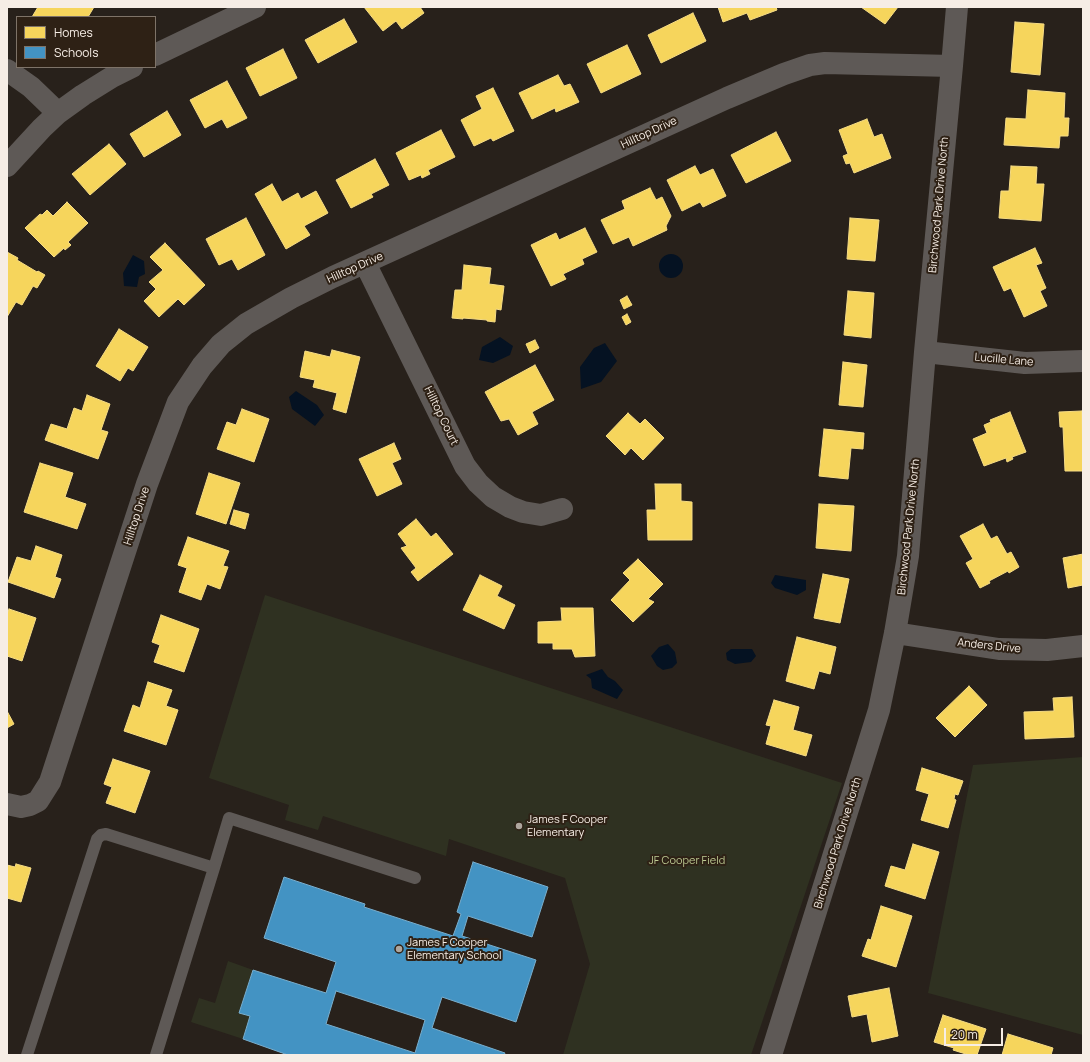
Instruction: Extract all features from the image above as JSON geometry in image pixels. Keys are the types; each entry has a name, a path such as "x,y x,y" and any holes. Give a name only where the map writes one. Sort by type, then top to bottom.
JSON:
{"street":[{"path":"156,55 255,7"},
{"name":"Birchwood Park Drive North","path":"771,1055 879,710 895,633 908,556 925,352 957,7"},
{"name":"Hilltop Drive","path":"7,804 21,807 38,801 50,782 147,484 178,402 202,366 221,344 246,324 333,276 365,263 727,98 784,74 810,65 825,63 952,66"},
{"path":"7,166 58,113 83,95 130,68"},
{"path":"7,70 32,87 58,113"},
{"name":"Hilltop Court","path":"365,263 465,466 478,483 493,497 510,507 523,512 541,515 562,509"},
{"name":"Lucille Lane","path":"925,352 1025,363 1083,361"},
{"name":"Anders Drive","path":"895,633 999,649 1047,650 1083,646"}],"lane":[{"path":"156,1055 229,818 415,878"},
{"path":"27,1055 95,845 101,835 110,835 214,868"}],"green space":[{"name":"JF Cooper Field","path":"265,595 842,783 751,1055 563,1055 590,964 565,878 449,839 446,856 323,816 318,830 285,820 289,805 209,778"},
{"path":"1083,757 1083,1035 928,993 973,765"},
{"path":"228,961 253,970 239,1012 250,1016 243,1039 191,1022 199,998 215,1003"}],"water":[{"path":"671,254 680,257 683,266 680,275 671,278 662,275 659,266 662,257"},
{"path":"133,255 144,261 145,274 139,277 137,287 124,286 123,273"},
{"path":"500,337 513,346 510,355 493,363 479,360 482,347"},
{"path":"605,343 617,361 601,382 581,389 580,367 594,348"},
{"path":"296,391 317,405 324,415 315,426 292,409 289,397"},
{"path":"775,575 806,580 806,590 797,595 775,588 771,583"},
{"path":"668,644 675,652 677,663 672,668 663,670 657,666 651,656 659,647"},
{"path":"731,649 752,649 756,656 751,662 735,664 727,660 726,653"},
{"path":"602,669 608,677 615,681 623,690 617,699 592,688 591,679 586,675"}],"building: Homes":[{"path":"38,7 94,7 89,16 33,16"},
{"path":"364,7 420,7 424,13 402,29 396,21 383,31"},
{"path":"718,7 776,7 777,10 750,20 747,13 723,22"},
{"path":"861,7 898,7 885,24"},
{"path":"693,13 706,41 661,63 648,35"},
{"path":"344,19 357,42 318,63 305,40"},
{"path":"1015,22 1044,24 1040,75 1011,72"},
{"path":"627,45 641,74 601,93 587,64"},
{"path":"283,49 297,78 260,96 246,68"},
{"path":"558,75 564,86 570,84 579,102 556,112 555,108 532,119 519,93"},
{"path":"227,81 247,118 227,128 222,119 205,128 190,100"},
{"path":"493,88 514,131 493,141 491,138 474,146 461,120 482,109 476,96"},
{"path":"1028,90 1065,93 1064,118 1069,118 1068,136 1060,136 1059,148 1004,145 1006,118 1026,119"},
{"path":"167,111 181,135 144,157 130,134"},
{"path":"867,119 874,137 882,134 891,158 854,173 850,163 846,164 843,156 848,154 839,130"},
{"path":"441,130 455,157 428,170 430,174 422,178 421,175 409,180 396,153"},
{"path":"776,132 791,161 746,183 731,155"},
{"path":"109,144 126,164 90,195 72,174"},
{"path":"375,159 389,185 371,194 373,197 351,208 336,180"},
{"path":"695,166 700,175 713,169 726,196 703,207 700,202 682,211 667,180"},
{"path":"1011,166 1037,167 1036,184 1044,184 1041,221 999,218 1001,191 1009,191"},
{"path":"272,184 282,202 298,193 301,199 316,191 328,213 304,226 310,235 286,249 255,194"},
{"path":"650,188 656,200 662,197 671,216 666,226 667,230 633,246 629,237 613,244 601,220 625,209 622,201"},
{"path":"67,202 88,223 68,242 71,245 65,250 64,248 54,257 25,228 40,214 42,215 47,210 53,216"},
{"path":"246,218 265,255 238,270 232,259 219,265 206,239"},
{"path":"850,218 879,220 875,261 847,259"},
{"path":"585,228 597,252 582,259 584,264 563,274 566,279 551,286 531,245 556,233 559,240"},
{"path":"165,243 205,285 184,305 178,299 159,317 144,301 156,289 149,282 163,270 150,257"},
{"path":"1035,248 1042,263 1036,265 1046,288 1040,291 1047,306 1024,317 1011,288 1004,291 993,267"},
{"path":"7,252 18,258 17,260 45,275 37,288 33,286 22,305 16,302 7,317"},
{"path":"464,265 491,268 489,284 504,286 501,310 496,309 495,322 487,320 452,318 455,290 462,290"},
{"path":"848,291 874,293 871,338 844,335"},
{"path":"627,296 632,305 624,309 620,300"},
{"path":"627,314 631,322 626,325 622,317"},
{"path":"119,329 148,347 133,371 128,368 120,381 96,366"},
{"path":"535,340 539,348 530,353 526,344"},
{"path":"332,350 360,357 346,413 333,409 337,393 313,387 315,380 300,377 305,351 330,357"},
{"path":"843,362 867,365 863,407 839,405"},
{"path":"535,365 554,400 532,412 538,424 518,435 509,419 501,421 485,392"},
{"path":"87,395 110,404 101,430 108,432 98,459 45,440 51,424 67,429 74,408 82,411"},
{"path":"242,409 269,419 254,462 217,449 227,422 236,425"},
{"path":"1082,411 1083,471 1065,471 1063,427 1060,427 1059,412"},
{"path":"1010,412 1026,452 1012,457 1013,459 1007,462 1006,458 984,466 973,439 987,433 984,425 991,422 990,420"},
{"path":"628,413 640,424 645,419 664,438 643,460 631,448 625,455 606,436"},
{"path":"824,429 864,433 863,449 851,448 848,479 819,476"},
{"path":"394,443 401,459 392,463 402,484 377,496 359,459"},
{"path":"40,463 73,473 65,497 86,504 77,529 24,512"},
{"path":"209,473 240,483 226,524 196,514"},
{"path":"655,484 681,484 681,501 692,502 692,540 648,540 647,510 656,510"},
{"path":"819,504 854,506 851,551 816,548"},
{"path":"234,510 249,514 245,529 230,524"},
{"path":"416,519 431,537 436,533 453,554 418,581 411,572 416,568 401,548 407,546 398,534"},
{"path":"983,524 991,539 997,536 1007,554 1011,552 1019,567 1009,573 1008,571 989,581 990,583 980,588 966,563 973,559 960,536"},
{"path":"188,537 229,551 223,566 228,567 220,589 207,584 201,600 179,592 187,568 178,565"},
{"path":"36,546 62,555 55,577 61,579 54,598 8,582 17,557 31,561"},
{"path":"1083,554 1083,585 1068,588 1063,558"},
{"path":"638,559 663,584 648,599 654,602 633,622 611,600 630,580 623,573"},
{"path":"823,574 849,579 840,623 814,618"},
{"path":"480,575 502,586 497,596 515,605 504,629 463,610"},
{"path":"561,608 593,608 595,656 575,657 572,649 553,649 553,643 538,643 538,622 562,621"},
{"path":"9,609 36,618 22,661 7,656 7,614"},
{"path":"161,615 199,629 184,672 154,662 160,645 152,642"},
{"path":"797,637 836,647 830,674 819,671 814,689 786,681"},
{"path":"148,682 172,690 166,706 178,710 166,745 124,731 133,705 140,708"},
{"path":"969,686 987,705 955,737 936,718"},
{"path":"1072,697 1074,737 1025,739 1024,712 1054,711 1053,698"},
{"path":"774,700 799,707 793,730 812,735 806,756 766,744 771,726 766,725"},
{"path":"7,711 14,724 7,728"},
{"path":"113,759 150,771 135,813 106,803 112,787 104,784"},
{"path":"922,768 963,781 958,795 955,794 954,799 956,800 948,828 921,820 929,794 916,790"},
{"path":"913,844 939,852 925,899 885,886 891,866 905,870"},
{"path":"16,864 31,868 21,902 7,898 7,865 15,867"},
{"path":"881,906 912,916 896,967 862,956 868,939 871,940"},
{"path":"889,988 898,1036 872,1042 867,1014 852,1017 848,996"},
{"path":"943,1015 986,1029 977,1055 969,1055 953,1050 954,1048 934,1042"},
{"path":"1008,1034 1053,1048 1051,1055 1002,1055"}],"building: Schools":[{"name":"James F Cooper Elementary School","path":"473,862 548,887 532,937 468,916 462,936 536,960 516,1022 442,997 432,1028 505,1053 504,1055 288,1055 243,1039 250,1016 239,1013 253,970 326,993 336,962 264,938 284,877 365,904 364,907 453,936 461,914 457,912","holes":["336,991 425,1020 415,1053 326,1024"]}],"place":[{"name":"James F Cooper Elementary","path":"519,826"},
{"name":"James F Cooper Elementary School","path":"399,949"}]}
